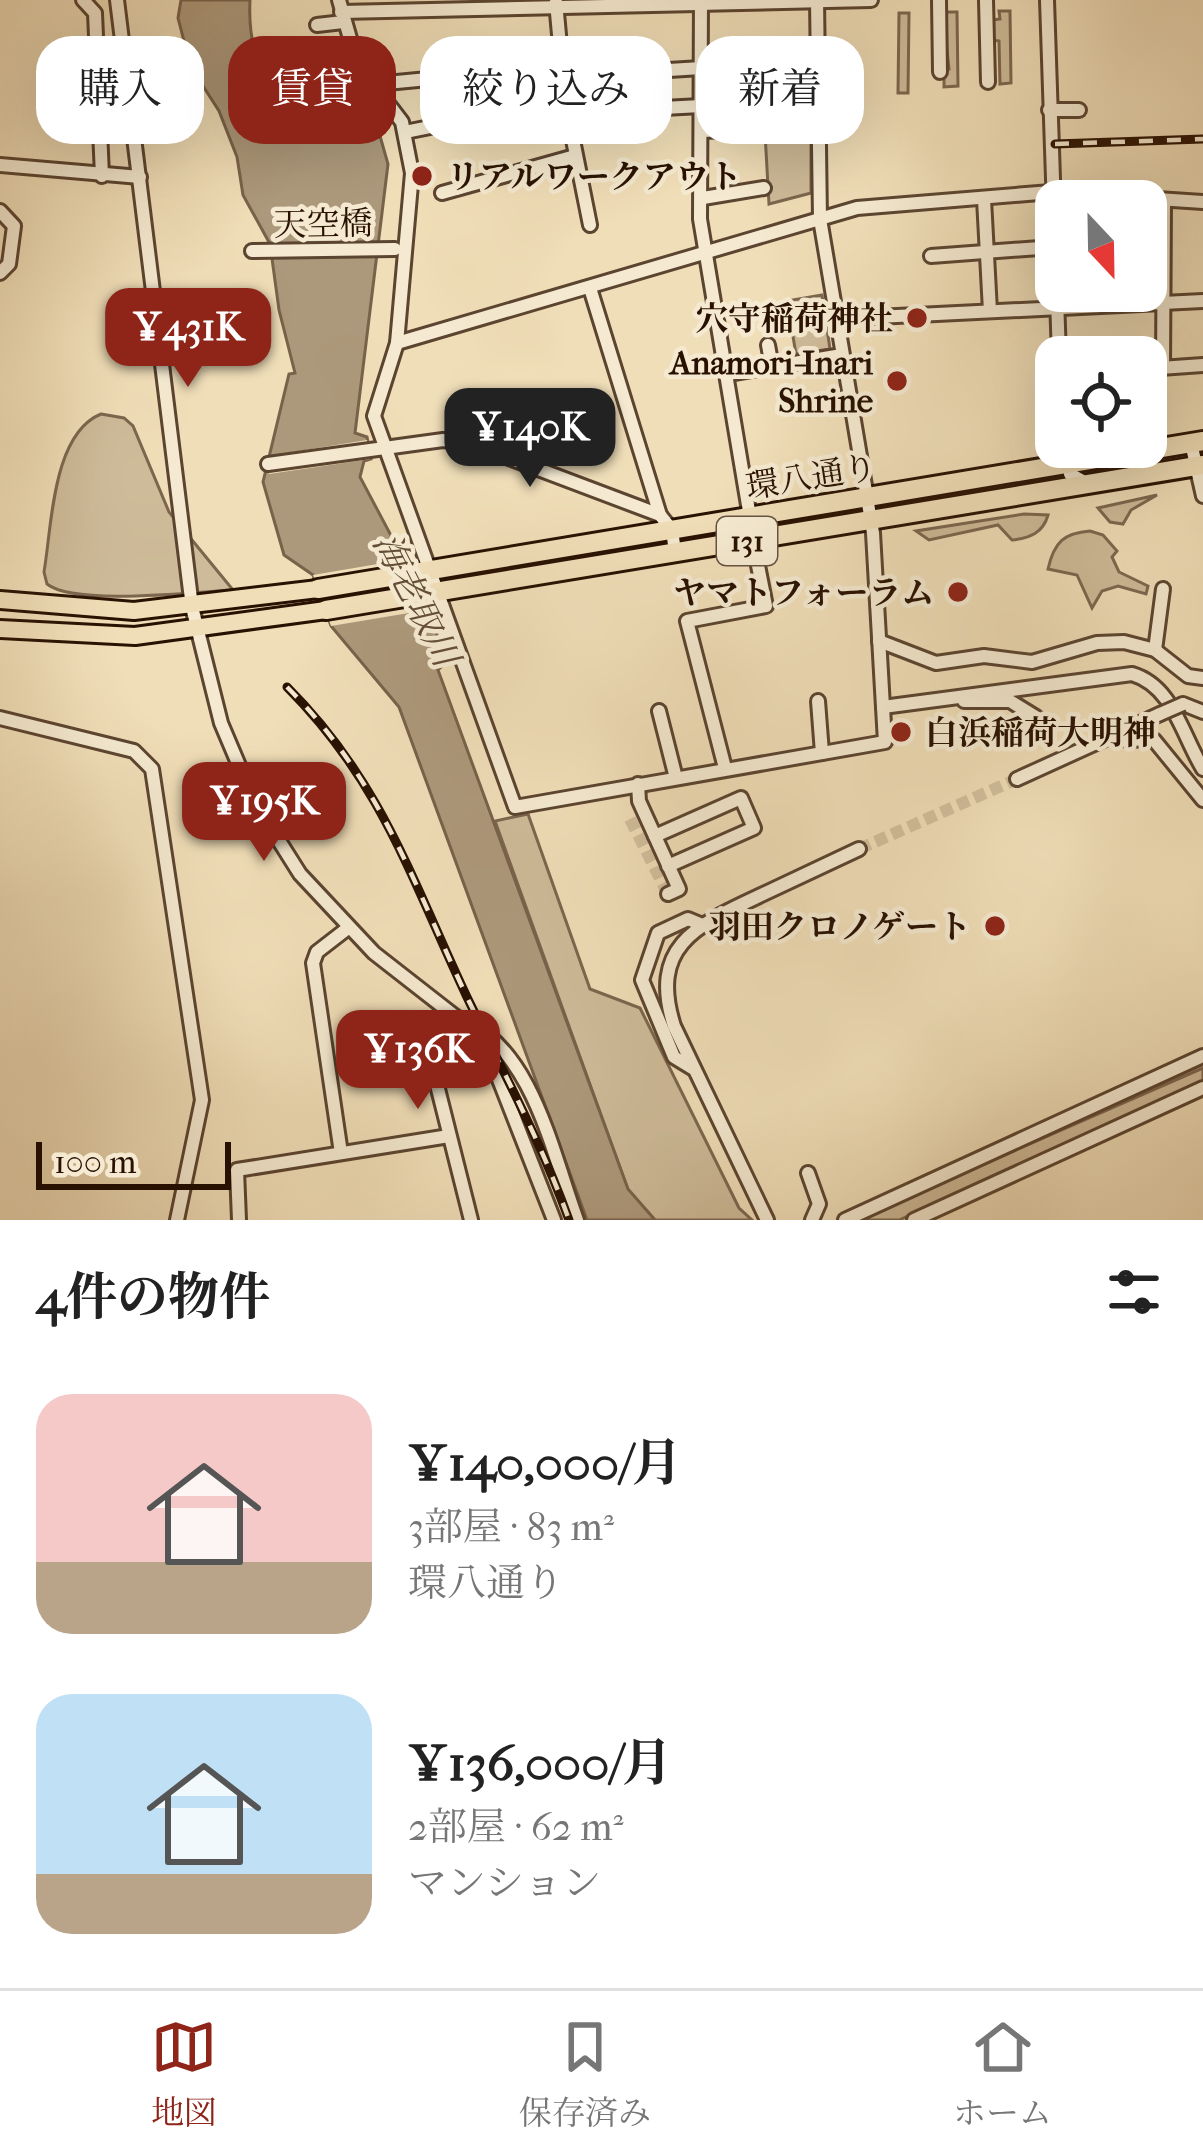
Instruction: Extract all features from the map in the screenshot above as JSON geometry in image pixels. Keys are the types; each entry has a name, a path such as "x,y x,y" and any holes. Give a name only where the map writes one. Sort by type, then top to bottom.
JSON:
{"highway":[{"name":"環八通り","path":"1167,445 1197,442"},
{"name":"環八通り","path":"318,589 425,573 666,523 750,517 867,497 1035,461"},
{"name":"環八通り","path":"326,610 1199,465"}],"main road":[{"name":"環八通り","path":"0,600 71,609 192,607 318,589"},
{"name":"環八通り","path":"0,629 75,636 197,630 326,610"}],"street":[{"path":"83,0 95,13 102,176"},
{"path":"117,0 192,607 221,723 254,801 300,874 348,928 456,1017 497,1068 554,1220"},
{"path":"817,0 817,36"},
{"path":"317,25 341,11 871,0"},
{"path":"939,0 940,72"},
{"path":"986,0 988,82"},
{"path":"1047,0 1051,180"},
{"path":"701,1 701,36"},
{"path":"556,3 559,36"},
{"path":"1049,110 1079,110"},
{"path":"396,116 406,132 412,173 397,344 374,416 425,573 515,807 885,742 871,520 820,219 818,144"},
{"path":"406,132 420,130"},
{"path":"573,144 590,225"},
{"path":"702,144 707,252 750,517"},
{"path":"442,193 575,156"},
{"path":"0,165 140,177"},
{"path":"703,199 764,188"},
{"path":"397,344 857,208 1035,194"},
{"path":"984,199 990,310"},
{"path":"1167,202 1203,202"},
{"path":"0,212 13,219 6,249 10,264 0,273"},
{"name":"天空橋","path":"252,251 394,248"},
{"path":"931,256 1035,248"},
{"path":"590,288 675,552"},
{"path":"1167,303 1203,301"},
{"path":"836,319 1035,308"},
{"path":"156,330 180,329"},
{"path":"768,345 772,367"},
{"path":"728,374 842,355"},
{"path":"1167,367 1203,364"},
{"path":"268,464 443,440 472,445 666,523"},
{"path":"1197,442 1203,496"},
{"path":"1070,468 1075,479 1088,484"},
{"path":"725,768 687,621 766,606 753,540"},
{"path":"1154,650 1163,590"},
{"path":"879,641 936,663 984,656 1032,662 1111,642 1154,650 1188,676 1203,678"},
{"path":"945,700 1006,686 1132,674 1157,685 1203,779"},
{"path":"818,701 822,753"},
{"path":"883,706 1010,701 1036,717"},
{"path":"1017,779 1184,704 1202,712"},
{"path":"659,711 676,778"},
{"path":"0,718 120,746 142,755 152,769 202,1100 177,1220"},
{"path":"1103,740 1154,740 1203,800"},
{"path":"1187,744 1203,769"},
{"path":"638,784 639,801 679,889 668,894"},
{"path":"655,836 741,798 754,827 668,866"},
{"path":"630,819 639,801"},
{"path":"767,1220 674,1026 666,986 681,942 700,924 859,849"},
{"path":"693,1069 674,1057 642,980 658,933 688,919 700,924"},
{"path":"341,1153 313,963 317,952 348,928"},
{"path":"456,1017 432,1061 471,1220"},
{"path":"456,1017 488,1033 512,1061 577,1220"},
{"path":"845,1220 1203,1056"},
{"path":"914,1220 1203,1088"},
{"path":"239,1220 237,1170 449,1136"},
{"path":"808,1173 819,1204 812,1220"}],"shaded area":[{"path":"999,11 1010,11 1011,83 1000,84 999,41 992,40 992,20 1000,19"},
{"path":"943,12 957,12 958,86 944,87 944,70 949,69"},
{"path":"899,13 909,13 908,93 898,93"},
{"path":"766,144 811,144 811,193 769,204"},
{"path":"822,295 830,349 796,354 787,301"},
{"path":"101,414 124,418 133,426 169,512 233,590 108,596 61,591 47,584 44,572 57,483 73,441"},
{"path":"1157,495 1131,510 1123,524 1110,522 1098,508"},
{"path":"1024,514 1048,515 1035,534 1012,540 998,525 929,540 916,531"},
{"path":"1090,531 1103,535 1117,551 1112,557 1119,572 1148,586 1146,594 1118,586 1102,591 1092,608 1077,575 1048,569 1062,541"},
{"path":"656,541 659,544 447,577"},
{"path":"528,814 590,989 640,1008 739,1208 752,1220 655,1220 628,1190 495,821"},
{"path":"1203,1068 1203,1083 899,1220 856,1220"}],"water":[{"path":"181,0 250,0 252,36 228,36 228,134 204,88 204,36 183,36 178,18"},
{"name":"海老取川","path":"232,144 382,144 388,164 355,433 367,437 371,459 364,461 360,477 431,611 444,664 438,670 628,1189 655,1220 587,1220 399,707 331,626 313,575 284,555 263,482 289,374 295,373 279,310 270,244 243,195"}],"pier":[{"path":"367,440 371,459 269,474 268,456"},
{"path":"413,558 433,609 331,626 313,575"}],"tunnel":[{"path":"859,849 1017,779"},
{"path":"630,819 668,894"}],"railway":[{"path":"1055,144 1203,139"},
{"path":"287,687 347,758 391,832 534,1134 569,1220"}],"place":[{"name":"リアルワークアウト","path":"422,176"},
{"name":"穴守稲荷神社","path":"917,318"},
{"name":"Anamori-Inari Shrine","path":"897,381"},
{"name":"ヤマトフォーラム","path":"958,592"},
{"name":"白浜稲荷大明神","path":"901,732"},
{"name":"羽田クロノゲート","path":"995,926"}]}
